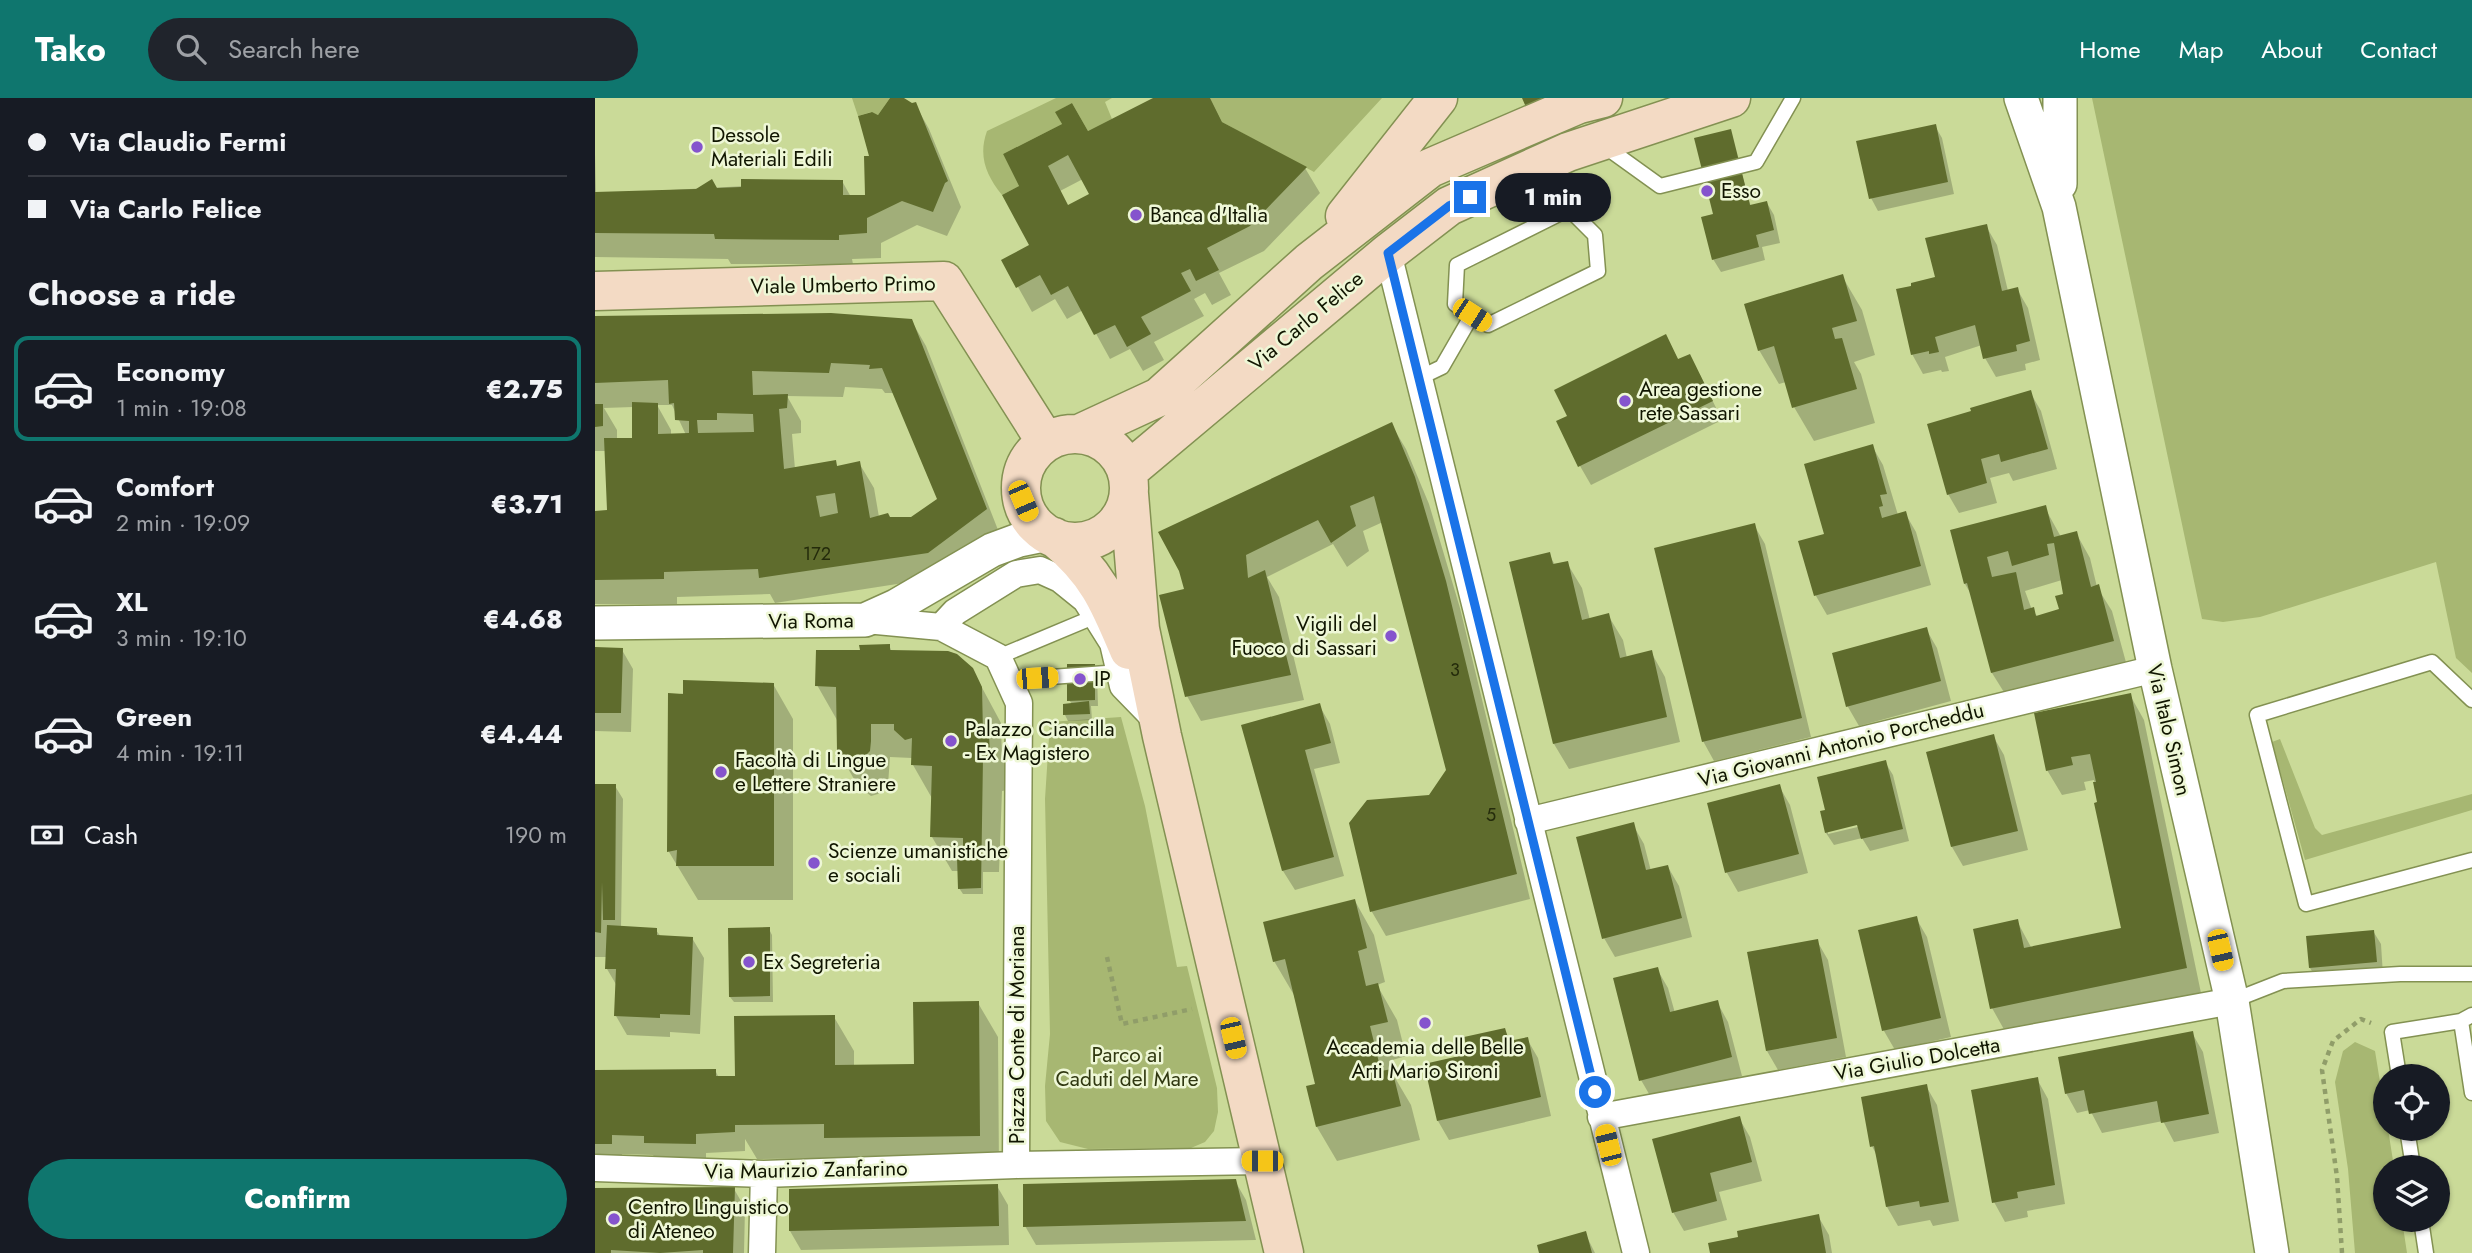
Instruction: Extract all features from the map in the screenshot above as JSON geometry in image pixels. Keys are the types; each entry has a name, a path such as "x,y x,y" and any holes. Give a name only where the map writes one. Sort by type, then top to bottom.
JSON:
{"main road":[{"path":"1159,724 1107,597 1087,569 1030,516 1023,501 1021,484 1025,468 1034,453 1159,397 1309,261 1438,98"},
{"name":"Via Carlo Felice","path":"1309,261 1430,168 1579,104 1602,98"},
{"name":"Via Carlo Felice","path":"1128,483 1388,253 1449,206 1568,152 1731,98"},
{"name":"Viale Umberto Primo","path":"595,291 944,281 1063,438"},
{"path":"1063,438 1095,437 1109,445 1120,457 1128,483 1140,629 1159,724 1284,1253"},
{"path":"1051,536 1070,542 1103,534 1125,510 1128,483"}],"street":[{"name":"Via Italo Simon","path":"2021,98 2059,207 2155,669 2232,1001 2272,1253"},
{"name":"Via Italo Simon","path":"2059,207 2060,98"},
{"path":"1388,253 1636,1253"},
{"name":"Via Roma","path":"595,623 865,620 896,606 992,550 1019,540 1051,536"},
{"path":"941,627 955,612 1017,574 1040,570 1060,579 1086,600 1113,643 1123,686 1159,724"},
{"path":"865,620 941,627 1003,668"},
{"name":"Piazza Conte di Moriana","path":"1003,668 1019,703 1016,1165 1262,1161"},
{"name":"Via Giovanni Antonio Porcheddu","path":"1528,821 2155,669"},
{"name":"Via Giulio Dolcetta","path":"1601,1118 2232,1001"},
{"name":"Via Maurizio Zanfarino","path":"595,1168 764,1174 1016,1165"},
{"path":"762,1253 764,1174"}],"lane":[{"path":"1599,142 1660,186 1756,162 1793,98"},
{"path":"1569,209 1595,235 1598,271 1488,325 1472,315 1455,304 1457,265 1569,209"},
{"path":"1419,378 1442,367 1472,315"},
{"path":"1003,668 1097,616"},
{"path":"2472,701 2432,662 2257,715 2306,904 2472,860"},
{"path":"1003,668 1120,672"},
{"path":"2232,1001 2283,981 2400,974 2472,974"},
{"path":"2397,1064 2392,1032 2467,1018 2472,1093"},
{"path":"2423,1232 2426,1253"}],"path":[{"path":"1107,957 1122,1024 1195,1009"},
{"path":"2342,1253 2337,1177 2322,1070 2333,1041 2361,1019 2392,1032"}],"green space":[{"path":"852,98 890,98 878,115 871,112 858,116"},
{"path":"1056,98 1112,98 1105,102 1112,119 1088,131 1072,103 1056,112 1062,124 1003,154 1019,186 1002,195 985,165 983,149 987,131"},
{"path":"1210,98 1382,98 1314,172 1222,122"},
{"path":"2092,98 2472,98 2472,673 2456,658 2436,562 2260,617 2223,622 2202,619"},
{"name":"Parco ai Caduti del Mare","path":"1121,717 1145,806 1177,967 1187,966 1217,1088 1218,1112 1214,1131 1205,1142 1191,1148 1088,1149 1060,1142 1046,1121 1045,1086 1050,1034 1045,799 1050,722"},
{"path":"2280,739 2315,828 2322,835 2472,794 2472,810 2305,860 2272,742"},
{"path":"2355,1042 2375,1051 2377,1064 2373,1064 2373,1141 2390,1141 2392,1155 2373,1155 2373,1232 2404,1232 2407,1253 2355,1253 2348,1169 2335,1082 2343,1051"}],"building":[{"path":"890,98 904,98 912,103 916,102 948,181 933,212 902,201 867,218 867,233 839,235 839,240 715,239 714,234 595,233 595,192 696,189 712,179 717,188 741,187 741,179 843,180 843,195 865,195 864,156 869,156 858,116 872,112 878,115"},
{"name":"Banca d'Italia","path":"1153,98 1210,98 1222,122 1307,167 1250,226 1207,248 1219,270 1196,281 1190,269 1181,273 1191,291 1141,317 1151,334 1127,347 1115,325 1094,335 1068,286 1051,295 1040,275 1016,288 1001,260 1029,245 1002,195 1019,186 1003,154 1062,124 1055,112 1072,103 1088,131","holes":["1068,155 1089,194 1068,205 1048,166"]},
{"path":"1522,98 1559,98 1528,112"},
{"path":"1936,124 1948,182 1869,199 1856,141"},
{"path":"1731,129 1750,205 1767,201 1774,230 1756,235 1759,247 1712,260 1701,217 1713,214 1694,138"},
{"path":"1987,224 2002,291 2018,287 2030,341 2016,345 2017,351 1983,359 1975,325 1935,337 1939,352 1911,355 1896,289 1935,277 1925,238"},
{"path":"1843,274 1857,321 1832,328 1835,339 1842,338 1857,389 1792,408 1774,346 1758,351 1744,304"},
{"path":"831,313 912,319 987,509 928,553 759,578 758,569 664,572 664,579 595,580 595,511 607,510 604,438 632,438 632,402 658,403 658,434 689,433 689,421 675,420 674,403 669,404 668,380 595,383 595,316","holes":["831,363 870,365 869,369 882,368 937,499 911,517 890,517 888,513 870,518 860,461 837,466 836,460 784,469 779,409 787,408 788,394 753,395 752,371 829,373","717,413 753,414 754,432 698,433 697,420 717,420","835,493 838,513 820,517 816,496"]},
{"path":"1666,334 1678,359 1690,354 1713,401 1578,467 1556,421 1567,416 1554,390"},
{"path":"2031,390 2048,449 2001,462 1999,454 1981,459 1987,483 1947,495 1927,424"},
{"path":"595,404 603,404 603,426 595,427"},
{"path":"1392,422 1415,477 1446,581 1517,874 1370,912 1349,823 1367,800 1429,795 1446,770 1374,496 1350,506 1356,526 1331,543 1318,520 1246,555 1248,578 1265,570 1291,675 1185,697 1159,595 1184,589 1179,571 1158,532"},
{"path":"1873,444 1887,494 1880,495 1882,518 1906,511 1921,566 1814,596 1798,541 1824,534 1804,464"},
{"path":"2046,505 2054,537 2077,531 2091,587 2099,584 2114,641 1991,673 1950,530","holes":["2054,543 2063,594 2055,596 2059,609 2036,616 2034,607 2024,610 2016,572 1992,577 1987,557 2008,551 2012,566 2049,555 2047,544"]},
{"path":"1755,523 1802,718 1702,742 1654,548"},
{"path":"1550,552 1553,564 1568,561 1582,620 1609,613 1620,658 1652,650 1667,717 1553,744 1509,562"},
{"path":"1927,627 1941,681 1846,707 1832,653"},
{"name":"Palazzo Ciancilla - Ex Magistero","path":"890,644 890,650 948,651 957,654 973,668 982,687 983,734 989,734 990,756 983,757 981,888 958,889 957,857 963,857 963,838 930,837 932,766 911,765 912,738 905,740 894,730 894,724 871,724 870,751 865,756 850,762 837,751 836,687 815,686 816,650 860,650 859,645"},
{"path":"595,647 623,648 621,713 595,713"},
{"path":"1067,664 1095,664 1095,700 1067,701"},
{"name":"Facoltà di Lingue e Lettere Straniere","path":"683,680 774,683 774,866 676,866 677,850 667,852 668,693 683,694"},
{"path":"2131,693 2187,968 1990,1009 1973,929 2018,919 2024,948 2121,928 2094,803 2097,802 2093,782 2096,782 2090,754 2071,757 2073,765 2046,771 2034,713"},
{"path":"1089,701 1090,714 1063,715 1063,704"},
{"path":"1320,703 1331,743 1305,750 1334,857 1282,871 1241,725"},
{"path":"1994,734 2018,831 1951,847 1926,752"},
{"path":"1886,760 1903,829 1861,839 1857,825 1825,833 1820,811 1825,810 1817,777"},
{"path":"595,784 616,784 615,920 603,920 602,882 601,933 595,932"},
{"path":"1780,784 1799,854 1725,873 1707,803"},
{"path":"1634,822 1646,870 1668,865 1682,918 1602,939 1576,837"},
{"path":"1355,899 1367,948 1358,951 1366,986 1378,983 1388,1022 1370,1026 1381,1071 1392,1069 1401,1106 1316,1127 1306,1086 1315,1084 1285,959 1273,962 1263,922"},
{"path":"1917,916 1941,1018 1882,1031 1858,930"},
{"path":"607,925 657,928 657,935 693,937 690,1015 660,1014 660,1018 614,1016 616,969 605,969"},
{"name":"Ex Segreteria","path":"770,927 770,996 729,997 728,928"},
{"path":"2374,930 2377,962 2309,968 2306,936"},
{"path":"1818,939 1837,1038 1766,1051 1747,952"},
{"path":"1658,967 1670,1012 1718,1000 1732,1057 1639,1081 1613,978"},
{"path":"979,1001 980,1136 824,1138 824,1124 735,1125 735,1132 696,1134 696,1144 644,1143 644,1136 612,1135 612,1144 595,1144 595,1070 716,1069 716,1076 735,1076 734,1016 835,1015 835,1065 914,1064 913,1002"},
{"path":"1505,1028 1509,1041 1528,1037 1541,1097 1437,1121 1424,1064 1468,1054 1464,1037"},
{"path":"2193,1031 2209,1114 2161,1123 2157,1101 2089,1114 2084,1090 2065,1094 2058,1057"},
{"path":"2038,1077 2055,1185 2017,1192 2018,1198 1992,1203 1971,1090"},
{"path":"1927,1084 1949,1202 1920,1207 1919,1201 1886,1207 1874,1146 1870,1147 1861,1097"},
{"path":"1740,1116 1752,1162 1710,1173 1717,1201 1672,1213 1652,1139"},
{"path":"1236,1179 1246,1221 1023,1227 1023,1184"},
{"path":"998,1184 999,1226 789,1231 789,1189"},
{"path":"735,1187 733,1253 703,1253 703,1250 660,1253 611,1250 611,1253 595,1253 595,1188"},
{"path":"1819,1214 1826,1253 1710,1253 1708,1243 1738,1237 1737,1231"},
{"path":"1586,1231 1592,1253 1539,1253 1537,1245"}],"place":[{"name":"Dessole Materiali Edili","path":"697,147"},
{"name":"Esso","path":"1707,191"},
{"name":"Banca d'Italia","path":"1136,215"},
{"name":"Area gestione rete Sassari","path":"1625,401"},
{"name":"Vigili del Fuoco di Sassari","path":"1391,636"},
{"name":"IP","path":"1080,679"},
{"name":"Palazzo Ciancilla - Ex Magistero","path":"951,741"},
{"name":"Facoltà di Lingue e Lettere Straniere","path":"721,772"},
{"name":"Scienze umanistiche e sociali","path":"814,863"},
{"name":"Ex Segreteria","path":"749,962"},
{"name":"Accademia delle Belle Arti Mario Sironi","path":"1425,1023"},
{"name":"Centro Linguistico di Ateneo","path":"614,1219"}],"route":[{"path":"1470,197 1449,206 1388,253 1595,1092"}]}
